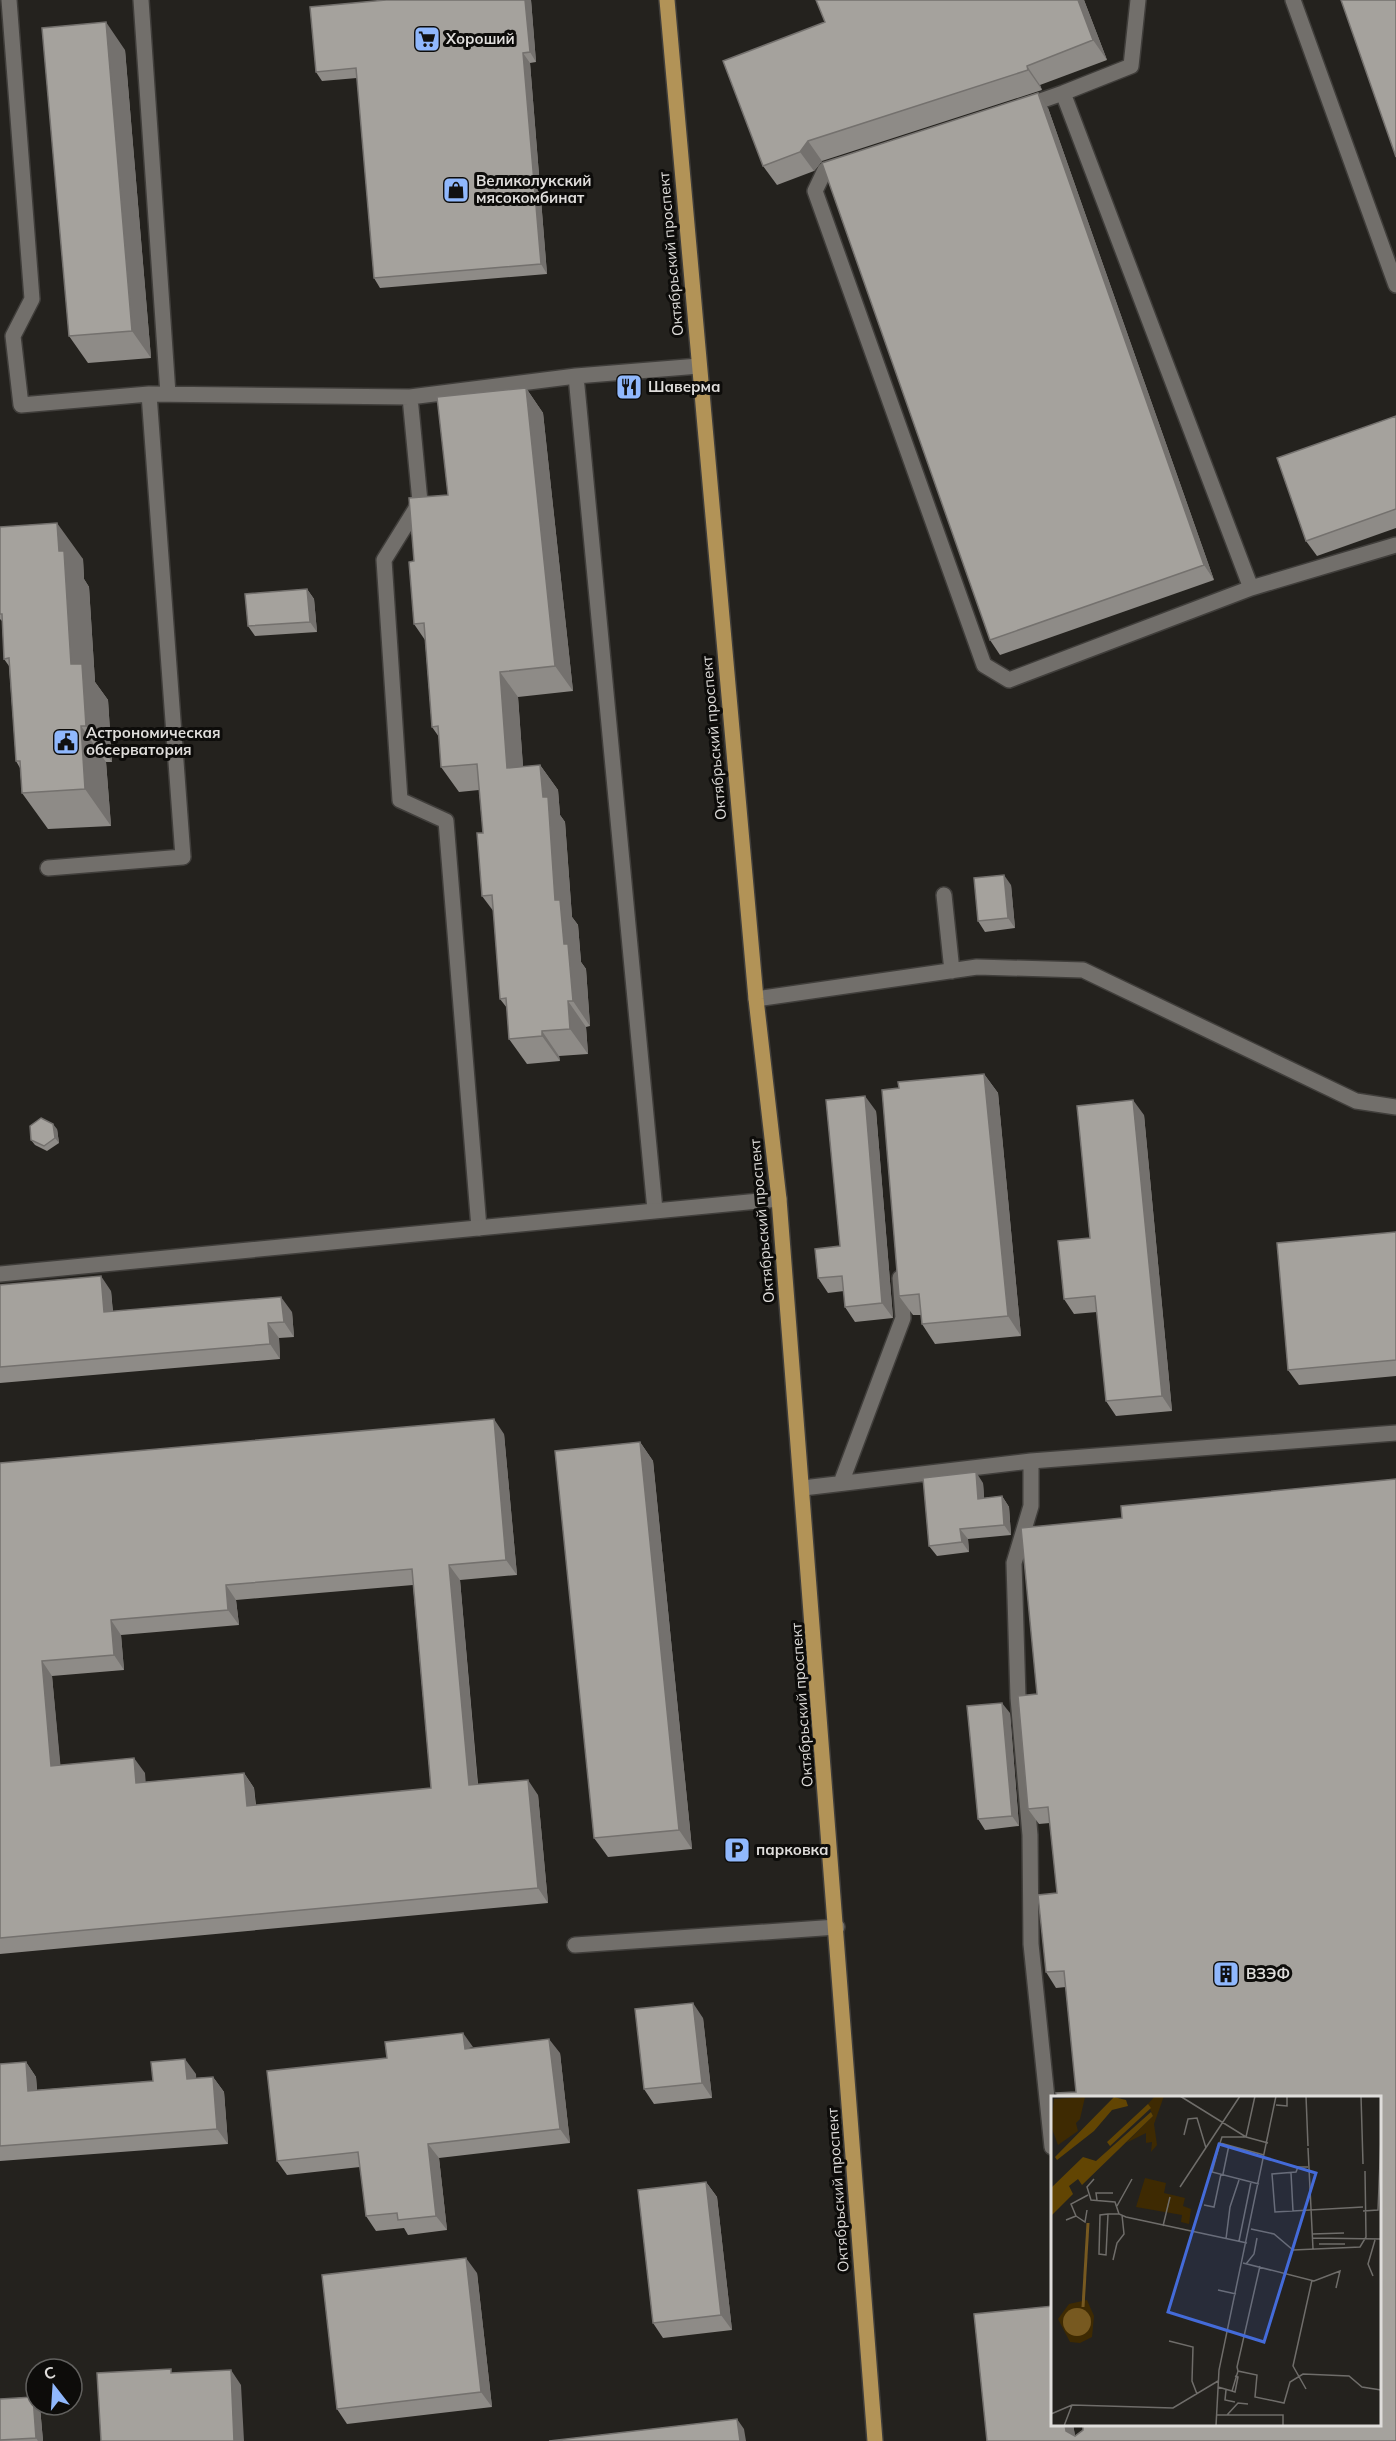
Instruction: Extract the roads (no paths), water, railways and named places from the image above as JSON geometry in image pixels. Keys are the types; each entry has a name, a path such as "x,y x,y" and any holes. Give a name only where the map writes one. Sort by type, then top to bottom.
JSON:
{"main road":[{"name":"Октябрьский проспект","path":"667,0 756,999 779,1199 875,2441"}],"street":[{"path":"9,0 32,299 13,336 21,405 149,394 410,397 576,376 699,366"},
{"path":"141,0 168,394"},
{"path":"1007,112 1131,66 1138,0"},
{"path":"1293,0 1396,285"},
{"path":"1063,93 1251,588"},
{"path":"859,159 825,171 815,191 984,665 1009,680 1251,588 1396,545"},
{"path":"576,376 655,1210"},
{"path":"48,868 183,857 149,394"},
{"path":"410,397 420,502 384,560 400,800 446,821 479,1228"},
{"path":"944,895 952,972"},
{"path":"756,999 977,967 1083,970 1356,1101 1396,1107"},
{"path":"0,1274 779,1199"},
{"path":"841,1483 903,1318 898,1258"},
{"path":"802,1488 1030,1461 1396,1432"},
{"path":"1030,1461 1031,1506 1014,1563 1018,1698 1030,1835 1031,1944 1051,2129"},
{"path":"575,1944 837,1927"}],"place":[{"name":"Хороший","path":"427,39"},
{"name":"Великолукский мясокомбинат","path":"456,190"},
{"name":"Шаверма","path":"629,387"},
{"name":"Aстрономическая обсерватория","path":"66,742"},
{"name":"парковка","path":"737,1850"},
{"name":"ВЗЭФ","path":"1226,1974"}]}
